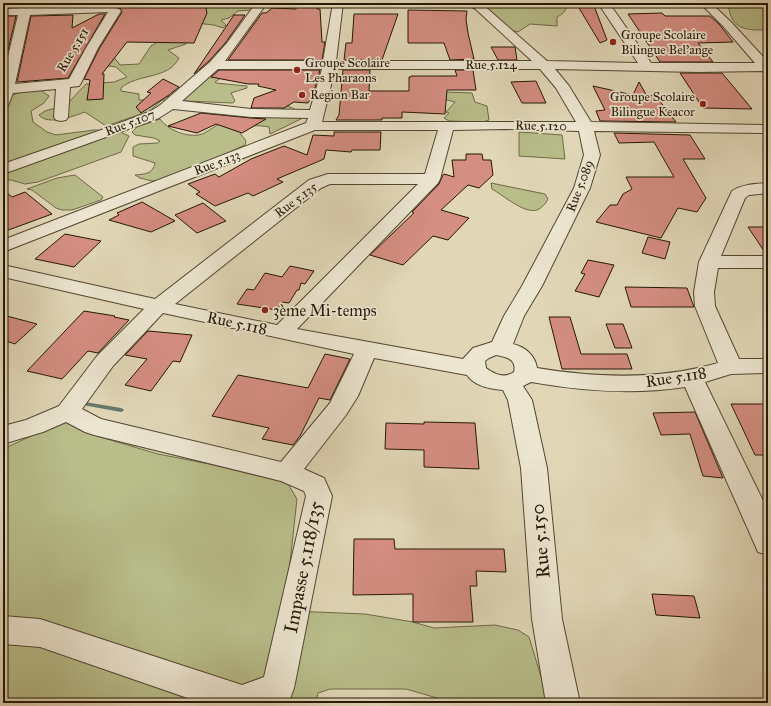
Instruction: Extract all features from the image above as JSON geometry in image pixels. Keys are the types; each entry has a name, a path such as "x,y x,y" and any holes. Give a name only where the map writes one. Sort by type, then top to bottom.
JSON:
{"street":[{"name":"Rue 5.107","path":"3,169 154,115 170,104 215,65 231,46 262,3"},
{"path":"315,120 329,66 338,3"},
{"name":"Rue 5.089","path":"474,3 544,65 562,86 586,126 592,155 582,188 532,286 514,316 500,349"},
{"path":"603,3 647,67"},
{"path":"705,3 767,68"},
{"path":"3,103 5,89 28,7"},
{"name":"Rue 5.151","path":"3,12 28,7 109,9 115,11 92,48 74,83 5,89"},
{"name":"Rue 5.124","path":"215,65 544,65 767,68"},
{"path":"61,117 63,85"},
{"name":"Rue 5.120","path":"170,104 315,120 448,125 768,129"},
{"name":"Rue 5.133","path":"3,246 315,120"},
{"path":"282,332 432,179 448,125"},
{"name":"Rue 5.135","path":"158,307 321,181 328,179 432,179"},
{"name":"Rue 5.118","path":"518,378 615,384 667,382 692,378 731,367 705,306 704,292 709,262 738,195 745,190 753,188 768,188"},
{"path":"709,262 768,262"},
{"name":"Rue 5.118","path":"3,271 158,307 434,363 473,368"},
{"path":"3,435 34,426 67,412 105,361 158,307"},
{"path":"286,473 338,410 346,396 367,349"},
{"path":"500,349 516,353 523,359 527,366 518,378 498,383 487,380 478,375 473,368 473,361 477,355 484,350 500,349"},
{"path":"731,367 768,366"},
{"name":"Rue 5.150","path":"518,378 520,400 534,468 547,619 564,703"},
{"path":"692,378 762,512 768,544"},
{"name":"Impasse 5.118/135","path":"3,630 40,633 242,700 278,688 319,496 315,485 286,473 94,426 67,412"}],"green space":[{"path":"37,3 65,3 77,5 82,3 101,4 99,7 35,8"},
{"path":"162,3 257,3 252,10 238,11 229,18 221,20 226,25 223,28 214,25 196,23 186,38 186,44 168,50 179,58 174,65 168,70 128,83 121,88 121,91 139,94 139,100 159,99 174,94 208,73 223,69 231,69 231,71 215,82 247,86 247,88 231,93 235,101 233,103 162,100 150,111 106,126 85,112 68,118 55,120 48,120 39,115 45,111 66,105 86,84 114,82 127,77 116,67 95,64 92,57 113,56 120,65 139,64 151,46 159,41 136,32 105,34 125,11"},
{"path":"462,3 530,5 539,3 566,3 566,8 562,14 557,17 557,26 530,24 518,32 513,31 493,18"},
{"path":"722,3 768,3 768,30 743,28 734,22 729,9"},
{"path":"40,90 49,96 44,103 31,111 33,122 47,132 56,135 94,130 118,131 129,136 121,152 38,182 25,184 11,180 3,180 3,100 23,91"},
{"path":"444,92 472,93 475,102 487,106 489,120 483,122 449,121 444,118 449,113 446,112 455,102 443,99"},
{"path":"281,105 287,106 301,113 301,119 270,134 269,127 256,126 246,128 240,133 246,141 245,145 188,171 162,180 152,181 135,175 145,174 150,171 154,167 155,163 133,156 133,147 139,144 158,143 160,141 154,138 135,135 132,132 137,127 160,119 163,123 177,132 188,135 199,135 226,121 255,119 276,114 283,110"},
{"path":"519,132 562,135 565,159 519,156"},
{"path":"75,175 103,197 101,200 72,210 62,210 56,208 32,190 27,189 57,178"},
{"path":"491,183 545,194 548,199 541,208 537,210 526,209 520,207 492,189"},
{"path":"66,420 97,436 158,454 260,474 288,484 297,499 287,590 293,611 365,614 413,622 434,628 495,625 518,630 529,637 549,703 445,703 444,700 406,689 330,689 318,693 316,703 3,703 3,449"}],"building":[{"path":"120,3 205,3 207,13 194,43 127,42 102,74 104,74 103,99 87,100 90,80 84,79 99,49 122,12 120,8 114,6"},
{"path":"576,3 593,3 607,40 600,43"},
{"path":"297,4 317,4 317,9 320,9 322,42 325,42 322,60 228,60 262,13 266,13 272,8 296,9"},
{"path":"408,10 467,11 466,19 468,33 474,59 450,60 444,43 408,43"},
{"path":"662,13 665,16 710,16 719,24 733,42 698,43 713,62 660,62 628,14"},
{"path":"99,14 105,14 68,78 17,82 31,16 73,15 72,28"},
{"path":"354,14 398,14 382,60 344,60 346,43 352,43"},
{"path":"234,15 245,15 226,42 209,61 194,74"},
{"path":"3,16 16,16 3,71"},
{"path":"491,47 515,47 517,60 498,60"},
{"path":"219,70 320,70 313,95 308,103 294,102 284,108 251,108 254,98 276,90 258,86 259,84 248,84 211,77"},
{"path":"343,70 370,70 369,91 409,91 409,77 411,76 457,76 455,70 473,70 476,90 447,90 445,114 402,112 402,118 382,118 382,120 336,120 339,115"},
{"path":"680,73 722,73 752,109 703,108"},
{"path":"163,79 179,87 141,113 136,107 151,93 147,92"},
{"path":"536,81 546,103 522,103 511,82"},
{"path":"639,82 647,96 655,95 676,122 600,121 596,111 605,110 593,86 633,95"},
{"path":"201,113 266,119 242,133 216,124 197,133 168,126"},
{"path":"334,132 381,132 380,150 352,150 351,152 326,150 324,159 277,179 283,182 253,196 248,193 215,206 196,194 200,192 188,184 215,174 219,177 251,159 284,146 307,155 313,135 334,136"},
{"path":"614,133 690,135 705,159 683,159 706,198 697,212 678,208 661,238 596,222 610,205 617,205 623,194 632,189 626,177 674,177 654,142 619,143"},
{"path":"466,154 482,154 483,160 491,160 493,175 479,188 468,185 441,210 469,218 448,240 433,236 403,265 370,255 414,213 412,212 439,184 444,174 454,177 452,160 466,160"},
{"path":"3,190 12,197 25,192 52,214 3,232"},
{"path":"142,202 175,221 151,232 109,220 119,215 117,213"},
{"path":"203,203 226,221 197,233 175,215"},
{"path":"748,227 768,227 768,254 766,254"},
{"path":"65,234 101,241 74,267 35,259"},
{"path":"648,237 670,242 665,259 642,253"},
{"path":"588,260 614,265 599,297 575,291 585,274 581,273"},
{"path":"290,266 314,271 305,284 301,283 299,290 297,290 289,303 282,302 277,310 237,304 247,289 254,290 265,273 282,277"},
{"path":"625,287 687,288 694,307 631,307"},
{"path":"84,311 129,320 98,353 88,351 62,379 27,371"},
{"path":"3,315 37,324 15,344 3,340"},
{"path":"549,317 570,317 581,354 627,354 632,369 562,369"},
{"path":"606,324 623,324 632,348 615,348"},
{"path":"148,331 192,335 180,362 173,361 151,391 125,385 147,359 125,355"},
{"path":"325,354 350,359 330,400 319,398 300,436 293,445 262,439 269,428 212,416 238,375 308,388"},
{"path":"731,404 768,404 768,455 755,455"},
{"path":"695,412 723,478 703,476 690,434 661,435 653,413"},
{"path":"424,422 475,423 479,469 424,467 424,450 385,449 386,423 424,424"},
{"path":"354,539 394,539 395,549 504,549 506,572 476,571 477,586 470,586 473,622 413,622 413,594 353,595"},
{"path":"652,594 694,596 700,618 656,615"}],"waterway":[{"path":"79,403 121,410"}],"place":[{"name":"Groupe Scolaire Bilingue Bel'ange","path":"613,42"},
{"name":"Groupe Scolaire Les Pharaons","path":"297,70"},
{"name":"Region Bar","path":"302,95"},
{"name":"Groupe Scolaire Bilingue Keacor","path":"703,104"},
{"name":"3ème Mi-temps","path":"265,310"}]}
